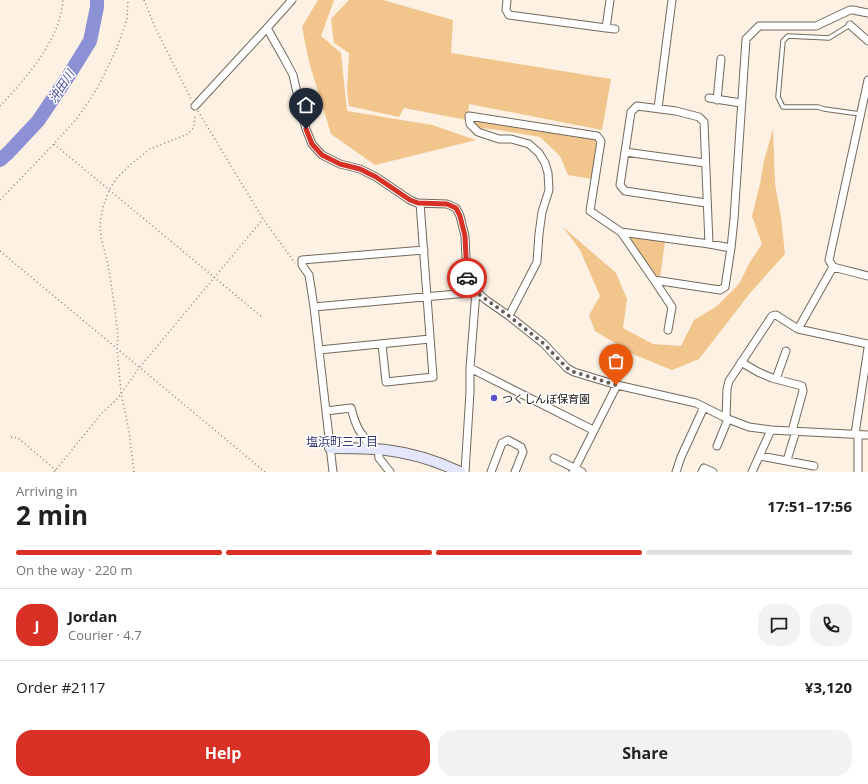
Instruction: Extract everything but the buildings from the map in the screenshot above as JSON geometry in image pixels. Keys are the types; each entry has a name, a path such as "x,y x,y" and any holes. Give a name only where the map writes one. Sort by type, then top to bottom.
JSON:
{"street":[{"path":"195,106 292,0"},
{"path":"507,0 506,10 509,15 615,29"},
{"path":"606,28 610,0"},
{"path":"658,108 672,0"},
{"path":"654,280 720,290 725,287 731,248 746,39 758,26 816,26 850,10 868,13"},
{"path":"850,25 868,41"},
{"path":"267,28 293,75 300,106 312,144 322,155 340,164 360,169 376,177 410,200 418,203 447,204 456,208 460,216 465,236 467,281 486,300 543,343 567,368 574,372 616,385 696,403 704,408 749,427 771,430 868,435"},
{"path":"717,100 721,59"},
{"path":"868,80 829,260 833,267 868,276"},
{"path":"709,98 741,103"},
{"path":"706,203 625,191 620,185 631,112 637,106 676,111 699,117 704,122 706,203 709,244"},
{"path":"509,316 537,262 542,212 549,190 548,173 545,163 539,153 529,144 499,139 478,132 470,124 469,116 597,136 601,141 590,211 621,232 672,307 668,330"},
{"path":"625,152 705,163"},
{"path":"382,344 386,382 433,377 420,203"},
{"path":"621,232 731,248"},
{"path":"333,472 314,306 309,275 302,265 302,260 424,250"},
{"path":"798,329 833,267"},
{"path":"314,306 468,293 476,291"},
{"path":"465,472 470,368 476,291"},
{"path":"717,446 727,418 727,389 729,381 772,316 776,315 798,329 868,344"},
{"path":"319,350 430,339"},
{"path":"858,472 856,434 868,348"},
{"path":"776,379 786,351"},
{"path":"741,362 758,372 776,379 802,386 804,391 787,460"},
{"path":"470,368 593,430"},
{"path":"574,470 616,385"},
{"path":"326,411 351,408 359,430 367,442 367,448"},
{"path":"676,472 681,456 704,408"},
{"path":"752,472 771,430"},
{"path":"491,472 502,443 508,440 521,447 523,452 515,472"},
{"path":"330,448 367,448 410,454 432,461 454,471"},
{"path":"378,449 379,458 390,472"},
{"path":"760,456 814,466"},
{"path":"554,458 574,470 582,472"},
{"path":"702,472 704,468 713,472"}],"lane":[{"path":"850,25 829,38 788,36 783,41 778,97 783,107 818,107 860,114"}],"path":[{"path":"0,106 23,81 42,56 58,22 63,0"},
{"path":"0,200 78,117 101,81 116,50 127,19 128,0"},
{"path":"144,0 155,27 195,106 263,219 295,264"},
{"path":"134,472 129,432 121,392 117,349 118,336 114,303 108,264 101,238 100,224 103,207 109,190 116,179 131,164 150,149 188,134 194,127 196,117 195,106"},
{"path":"54,144 216,277 262,317"},
{"path":"54,472 102,413 118,398 139,368 263,219"},
{"path":"0,251 264,472"},
{"path":"12,437 18,438 58,472"}],"shaded area":[{"path":"318,0 334,0 321,36 341,53 347,111 432,125 476,140 375,165 331,134 309,62 302,27"},
{"path":"349,0 383,0 453,20 451,53 611,79 602,130 469,104 467,120 404,108 399,117 349,106 347,91 349,53 334,43 331,19"},
{"path":"474,119 594,138 598,142 592,179 568,175 560,156 540,137 480,128 473,122"},
{"path":"773,129 775,184 785,254 751,292 699,359 672,370 635,355 595,331 589,315 600,296 580,250 563,227 616,273 627,299 623,328 653,344 681,346 694,320 717,306 739,284 750,262 762,244 752,216 764,161"},
{"path":"632,237 665,242 660,278 657,277 630,239"}],"waterway":[{"name":"沖田川","path":"0,160 38,121 90,41 97,0"}],"way so far":[{"path":"467,278 467,281 480,295 543,343 567,368 574,372 616,385"}],"place":[{"name":"つくしんぼ保育園","path":"494,398"}],"district":[{"name":"塩浜町三丁目","path":"342,441"}],"route":[{"path":"306,129 312,144 322,155 340,164 360,169 376,177 410,200 418,203 447,204 456,208 460,216 465,236 467,278"}]}
